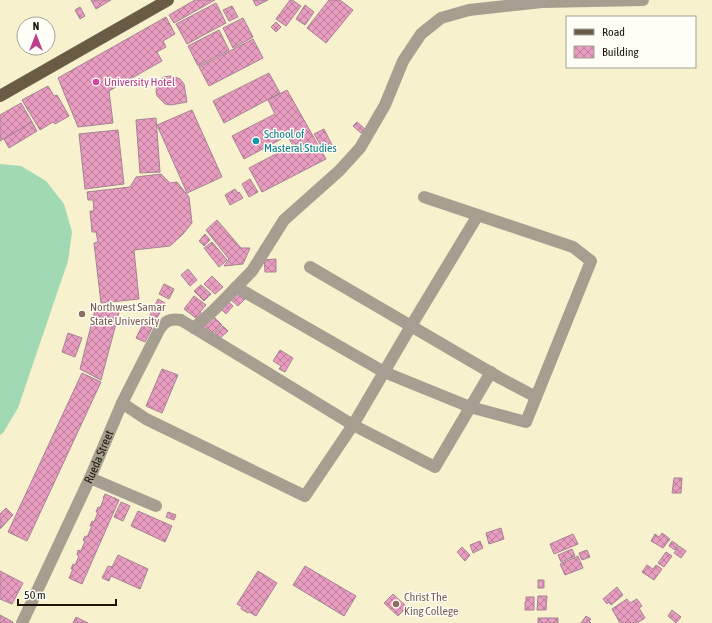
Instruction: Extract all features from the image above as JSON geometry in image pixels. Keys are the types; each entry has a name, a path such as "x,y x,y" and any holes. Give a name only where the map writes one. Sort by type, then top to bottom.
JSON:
{"main road":[{"path":"0,96 168,0"}],"street":[{"path":"491,372 436,467 353,425 194,328 252,271 284,220 339,171 360,148 385,105 403,60 421,34 441,18 469,10 542,2 643,0"},
{"path":"236,287 384,372 470,407 526,422 590,261 573,247 424,197"},
{"path":"122,403 146,419 305,496 353,425 478,215"},
{"path":"310,267 536,397"},
{"name":"Rueda Street","path":"22,623 90,478 122,403 162,325 166,321 174,319 181,320 194,328"},
{"path":"90,478 156,506"}],"green space":[{"path":"0,164 21,166 46,181 64,204 72,232 68,261 18,408 3,433 0,435"}],"building":[{"path":"91,0 111,0 96,9"},
{"path":"195,0 215,0 174,23 169,15"},
{"path":"253,0 268,0 256,6"},
{"path":"290,0 301,6 286,26 276,19"},
{"path":"329,0 340,0 353,10 326,43 307,28"},
{"path":"216,3 226,23 187,44 176,24"},
{"path":"305,5 314,12 305,25 296,19"},
{"path":"232,6 238,17 229,21 223,10"},
{"path":"80,7 85,16 80,19 75,10"},
{"path":"166,17 175,34 163,41 166,47 157,52 162,61 109,91 113,123 78,127 58,78"},
{"path":"243,18 253,37 233,48 223,28"},
{"path":"276,22 281,27 276,32 271,27"},
{"path":"219,30 229,50 198,66 188,46"},
{"path":"253,39 263,58 209,86 199,67"},
{"path":"269,73 280,93 224,123 213,101"},
{"path":"170,76 180,79 184,84 187,102 171,105 165,104 157,96 157,85 160,80 164,77"},
{"path":"48,86 54,96 57,95 69,116 55,124 53,122 40,130 22,100"},
{"name":"School of Masteral Studies","path":"287,90 326,159 262,192 249,168 293,145 287,136 244,159 232,136 275,114 268,100"},
{"path":"21,103 32,122 0,141 0,115"},
{"path":"192,110 222,177 187,193 157,125"},
{"path":"156,118 160,172 140,173 136,120"},
{"path":"32,122 37,131 9,148 4,139"},
{"path":"357,122 365,129 361,133 353,126"},
{"path":"324,129 332,145 323,149 314,134"},
{"path":"118,130 124,184 85,189 79,134"},
{"path":"161,174 170,183 177,182 189,197 192,223 170,246 134,250 139,299 101,303 94,243 98,242 96,232 92,232 90,211 94,211 93,200 88,200 87,192 130,187 136,177"},
{"path":"250,179 258,192 249,197 242,184"},
{"path":"235,189 243,198 230,205 225,195"},
{"path":"217,220 241,248 250,248 243,264 224,266 229,259 206,230"},
{"path":"205,234 210,240 204,246 199,241"},
{"path":"212,242 227,260 219,267 204,248"},
{"path":"276,259 276,272 265,272 264,260"},
{"path":"188,269 197,280 190,286 181,275"},
{"path":"212,276 223,287 215,294 204,284"},
{"path":"164,284 174,289 169,299 159,294"},
{"path":"201,285 211,294 204,301 194,291"},
{"path":"236,292 245,299 238,306 230,299"},
{"path":"194,296 206,305 200,312 202,314 197,319 184,309"},
{"path":"158,299 165,303 156,320 149,317"},
{"path":"226,299 233,306 226,314 219,307"},
{"path":"121,305 101,380 80,369 96,306"},
{"path":"212,315 222,325 211,335 201,326"},
{"path":"143,324 152,328 145,342 136,338"},
{"path":"223,326 228,331 220,338 215,333"},
{"path":"68,333 82,338 75,357 62,352"},
{"path":"280,350 293,358 285,372 279,369 281,366 273,361"},
{"path":"162,369 178,375 162,413 146,406"},
{"path":"82,373 101,382 27,541 8,532"},
{"path":"674,478 682,478 681,493 672,493"},
{"path":"105,494 119,500 82,584 69,578 73,569 71,569 73,564 75,565 79,556 77,555 78,550 81,551 85,541 83,540 85,536 87,537 92,526 90,526 92,521 94,522 98,512 96,512 98,507 100,508"},
{"path":"121,502 130,506 123,521 114,517"},
{"path":"6,508 13,515 0,529 0,514"},
{"path":"138,511 172,526 165,542 131,526"},
{"path":"168,512 176,515 174,520 166,517"},
{"path":"501,528 504,539 489,544 486,533"},
{"path":"662,533 670,539 663,548 651,541 655,534 659,537"},
{"path":"573,534 578,544 554,554 550,544"},
{"path":"480,541 483,548 473,553 470,545"},
{"path":"672,541 678,545 675,550 669,546"},
{"path":"679,546 686,551 681,558 674,553"},
{"path":"462,547 470,555 465,561 457,552"},
{"path":"572,549 575,556 561,562 558,555"},
{"path":"587,550 590,557 582,560 579,553"},
{"path":"666,552 672,556 664,567 658,563"},
{"path":"118,555 148,569 140,589 111,576 109,581 102,578 108,566 112,567"},
{"path":"578,556 583,568 565,575 560,564"},
{"path":"647,565 653,569 656,565 662,569 654,580 642,572"},
{"path":"305,566 356,596 344,616 293,585"},
{"path":"0,571 23,583 12,604 0,599"},
{"path":"258,571 277,583 256,616 241,609 242,607 237,604"},
{"path":"538,580 544,580 544,588 538,588"},
{"path":"617,587 623,595 611,605 609,602 607,604 603,599"},
{"path":"393,594 407,607 398,616 384,603"},
{"path":"538,596 547,596 546,610 537,610"},
{"path":"526,597 534,597 534,610 525,610"},
{"path":"627,599 630,603 637,599 642,606 639,608 645,618 637,623 620,623 612,609"},
{"path":"672,610 681,617 676,623 668,616"},
{"path":"0,615 13,622 0,623"},
{"path":"586,616 591,619 589,621 591,623 581,623"},
{"path":"76,617 88,623 73,623"},
{"path":"538,618 558,618 558,623 538,623"}],"place":[{"name":"University Hotel","path":"96,82"},
{"name":"School of Masteral Studies","path":"256,141"},
{"name":"Northwest Samar State University","path":"82,314"},
{"name":"Christ The King College","path":"396,604"}]}
